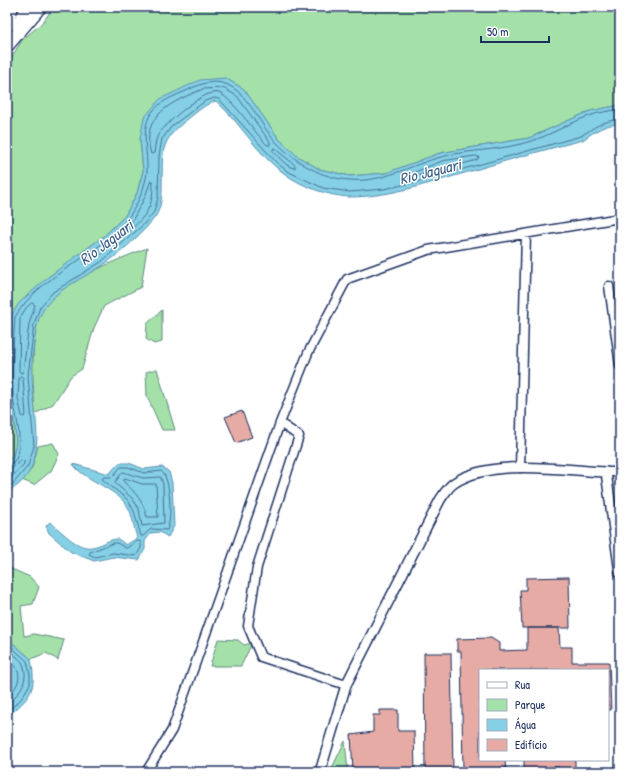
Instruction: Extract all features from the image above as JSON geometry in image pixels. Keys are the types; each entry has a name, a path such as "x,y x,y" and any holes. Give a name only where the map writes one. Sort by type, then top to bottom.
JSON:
{"main road":[{"path":"7,23 12,7"},
{"path":"7,30 19,7"},
{"path":"7,45 28,7"},
{"path":"7,45 40,7"}],"street":[{"path":"146,772 172,730 280,423 308,353 347,279 428,250 620,218"},
{"path":"520,468 526,234"},
{"path":"609,286 620,366"},
{"path":"280,423 299,436 257,567 248,626 261,657 346,685"},
{"path":"320,772 346,685 440,500 452,484 470,474 490,469 548,468 620,472"},
{"path":"606,472 620,572"}],"green space":[{"path":"54,7 620,7 620,105 590,111 529,138 440,153 386,173 350,176 319,169 297,156 279,139 244,90 225,78 140,139 143,171 137,193 125,216 104,236 47,278 11,359 9,399 15,426 16,442 13,457 7,462 7,65 22,40 41,24"},
{"path":"147,248 141,287 104,306 94,328 82,369 71,376 53,404 35,414 33,375 34,346 36,332 43,309 51,299 75,281 106,265"},
{"path":"162,310 162,342 154,344 146,339 147,324"},
{"path":"157,369 175,430 162,430 147,396 146,372"},
{"path":"53,443 59,454 51,471 34,485 22,480 32,468 38,446"},
{"path":"7,567 30,577 39,587 33,604 21,606 24,636 34,634 64,640 58,660 46,653 31,659 7,638"},
{"path":"218,639 238,640 244,645 252,643 241,666 210,666"},
{"path":"345,741 348,772 330,772"}],"water":[{"name":"Rio Jaguari","path":"225,78 244,89 279,139 297,156 319,169 350,176 386,173 440,153 529,138 590,111 620,105 620,124 610,125 600,129 583,140 429,183 381,194 350,197 325,193 292,179 266,158 216,101 205,106 178,127 167,141 163,156 161,201 157,214 153,220 132,242 108,262 54,296 41,314 37,325 32,364 37,441 35,456 30,470 21,482 7,492 7,462 13,456 16,442 15,426 9,399 11,316 19,303 47,278 104,236 125,216 137,193 143,171 140,139 144,118 160,99 200,80"},
{"path":"119,463 129,463 144,469 162,467 169,472 172,483 174,526 168,537 160,532 151,533 145,541 145,549 139,560 113,557 94,561 71,552 49,533 46,526 50,522 75,543 86,547 92,547 118,539 126,545 137,538 131,515 125,503 113,492 82,473 73,464 109,474"},
{"path":"7,638 31,659 33,679 27,698 7,717"}],"building":[{"path":"242,411 252,437 236,443 225,417"},
{"path":"569,577 570,628 522,628 520,590 526,590 526,578"},
{"path":"527,628 559,628 560,647 572,647 572,662 609,662 611,710 609,710 609,669 479,669 479,761 505,761 506,772 463,772 461,651 457,651 457,639 491,638 499,643 499,651 527,650"},
{"path":"424,653 451,653 453,772 425,772"},
{"path":"380,710 398,710 398,731 414,731 415,772 353,772 351,735 373,732 373,715 380,715"},
{"path":"524,761 575,761 575,772 559,772 559,767 550,767 550,772 524,772"}]}
